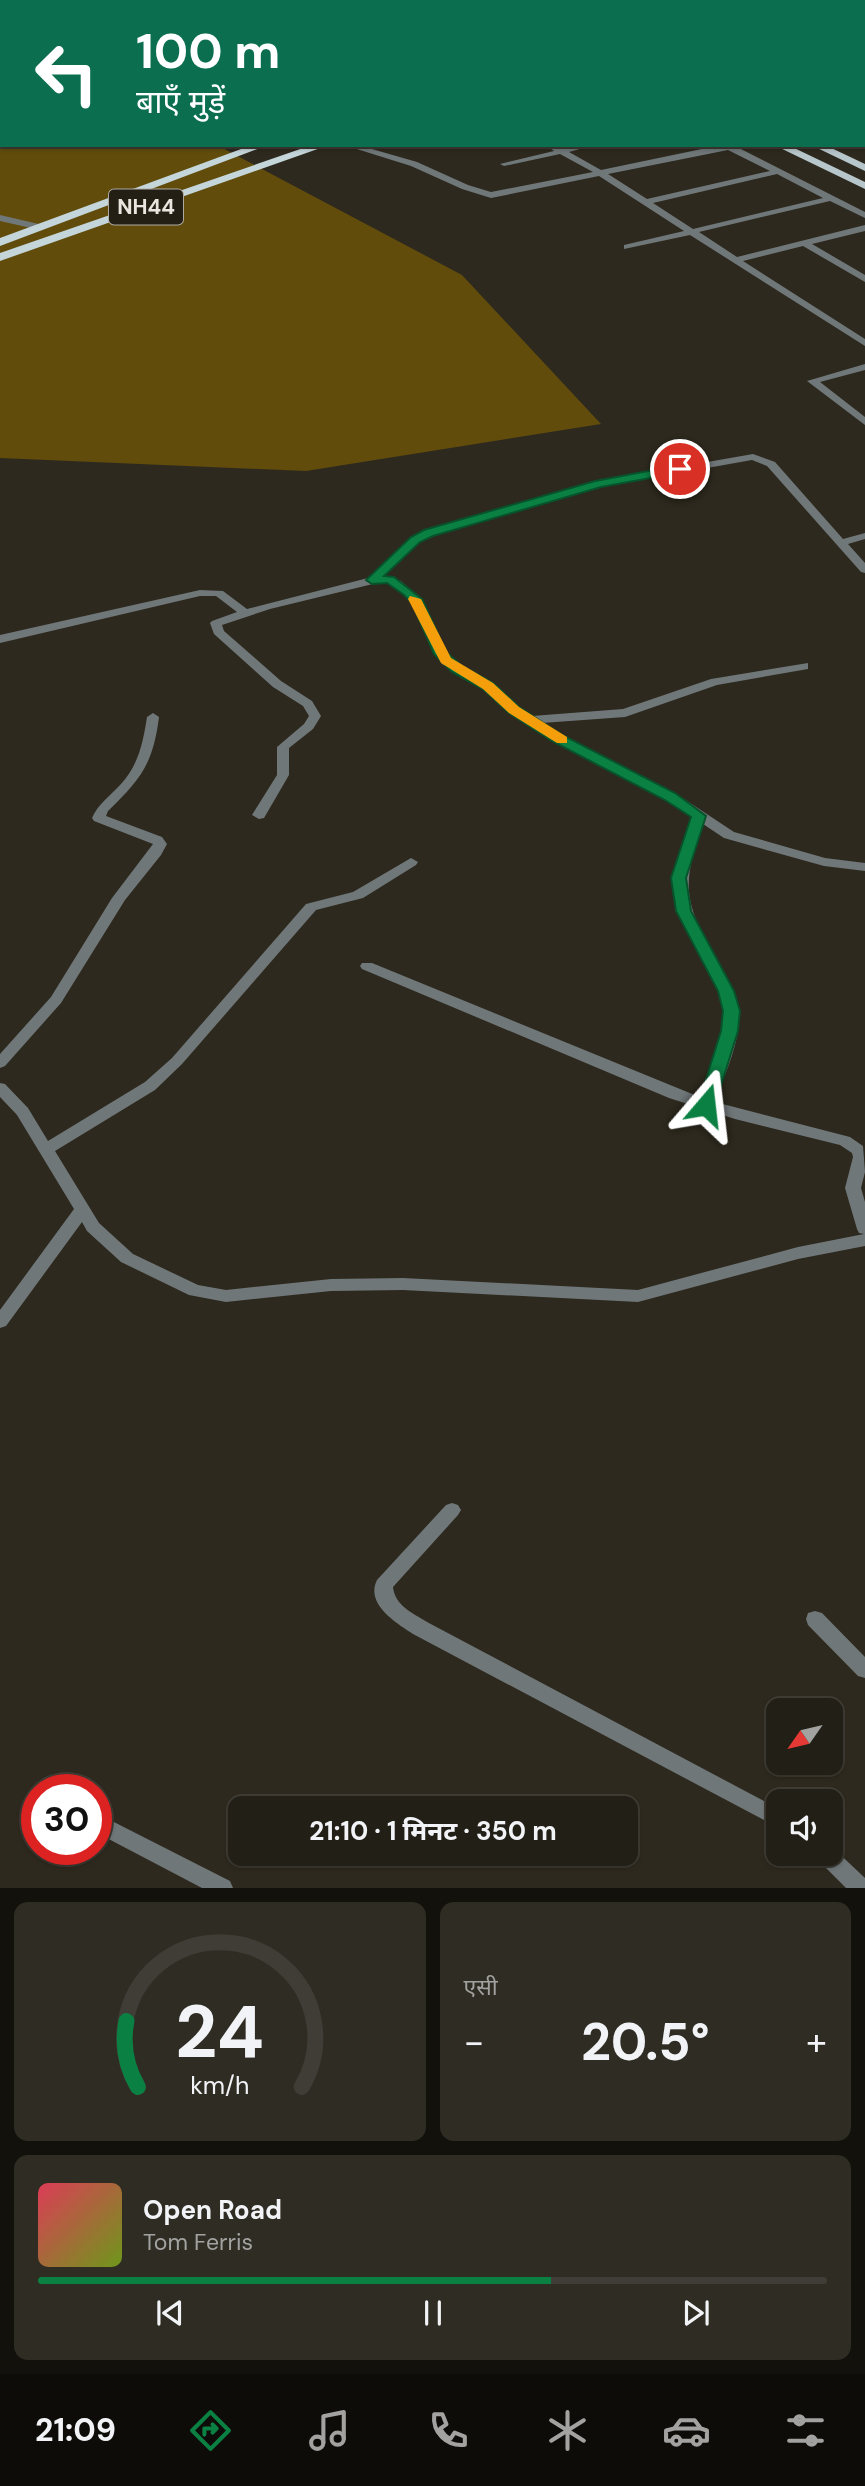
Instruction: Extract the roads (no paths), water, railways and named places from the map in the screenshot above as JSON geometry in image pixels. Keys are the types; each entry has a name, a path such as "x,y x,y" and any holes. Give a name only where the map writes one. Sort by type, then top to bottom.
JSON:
{"highway":[{"name":"NH44","path":"0,242 257,147"},
{"name":"NH44","path":"0,257 318,147"}],"main road":[{"path":"783,147 865,186"},
{"path":"820,147 865,168"}],"street":[{"path":"355,147 414,164 483,194 497,195 723,147"},
{"path":"553,147 602,174 865,343"},
{"path":"504,164 582,147"},
{"path":"729,147 865,215"},
{"path":"645,202 780,172"},
{"path":"627,247 688,230 832,198"},
{"path":"0,218 40,227"},
{"path":"734,260 865,228"},
{"path":"805,243 865,279"},
{"path":"865,367 812,381 865,422"},
{"path":"372,580 415,539 448,527 599,484 753,457 771,464 847,542 865,570"},
{"path":"847,542 865,536"},
{"path":"259,815 283,775 283,747 309,726 315,716 308,704 277,684 218,632 216,623 372,580 389,579 418,602 446,661 488,686 528,720 670,796 729,835 824,862 865,867"},
{"path":"0,639 200,593 219,593 245,613"},
{"path":"528,720 625,713 715,682 804,666"},
{"path":"0,1063 56,1000 119,898 160,844 157,840 99,818 102,810 140,771 145,760 153,717"},
{"path":"699,816 679,878 683,911 726,991 732,1011 730,1031 706,1105"},
{"path":"45,1150 150,1086 177,1061 312,907 358,895 411,862"},
{"path":"367,966 706,1105 853,1146 861,1157 853,1188 865,1229"},
{"path":"0,1088 23,1112 93,1227 127,1258 195,1291 226,1296 331,1285 403,1284 638,1296 798,1253 865,1240"},
{"path":"0,1322 81,1211"},
{"path":"452,1510 384,1584 383,1597 393,1610 420,1628 766,1812"},
{"path":"815,1619 865,1670"},
{"path":"112,1830 223,1888"},
{"path":"838,1866 861,1888"}]}
